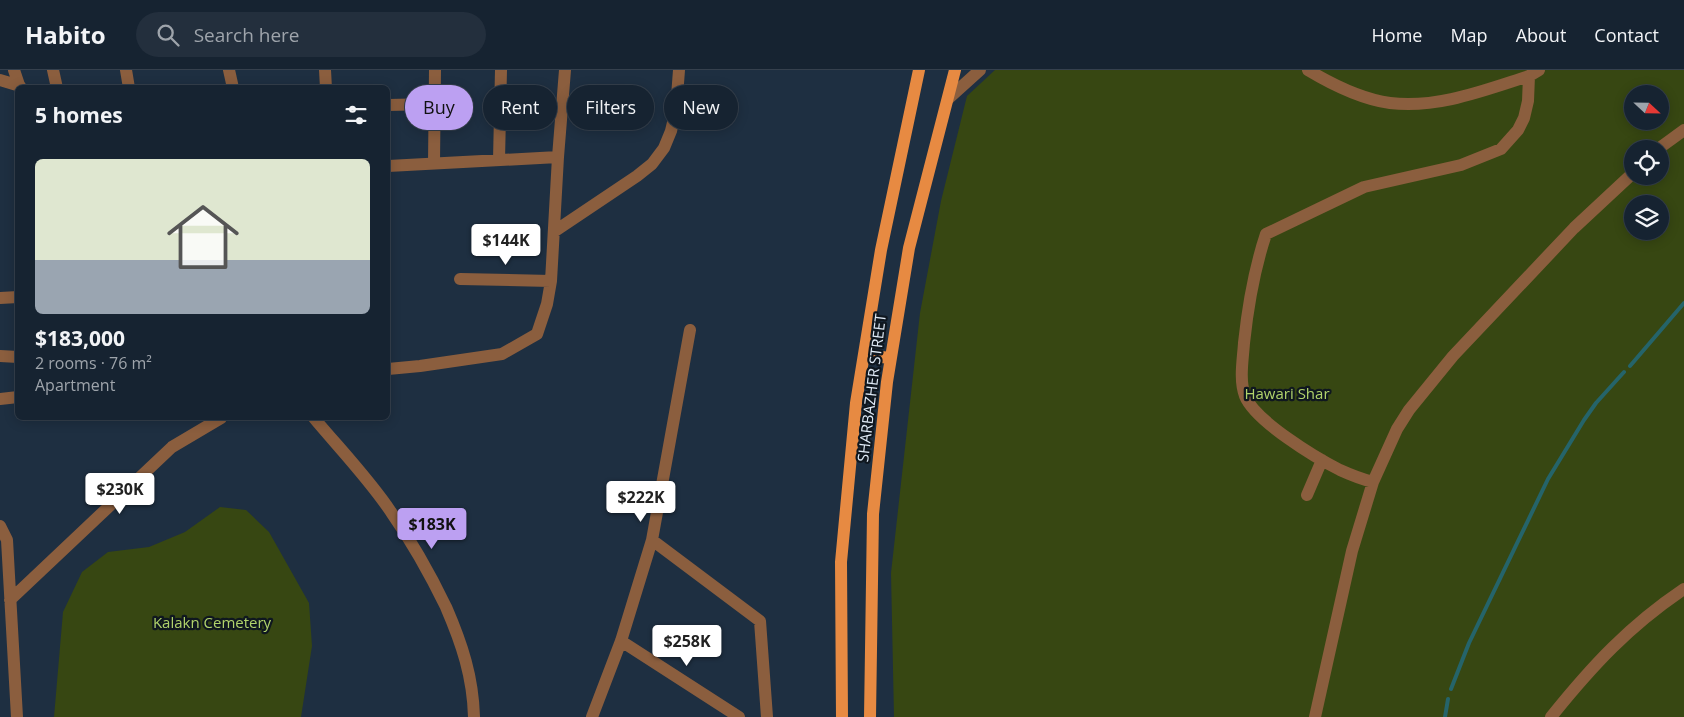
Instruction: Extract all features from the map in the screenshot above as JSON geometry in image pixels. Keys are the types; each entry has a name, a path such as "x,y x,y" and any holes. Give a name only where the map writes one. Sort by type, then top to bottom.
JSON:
{"main road":[{"name":"SHARBAZHER STREET","path":"842,717 841,562 856,403 881,250 919,70"},
{"name":"SHARBAZHER STREET","path":"870,717 873,514 890,358 909,248 955,70"},
{"path":"864,355 890,358"}],"street":[{"path":"14,70 19,85"},
{"path":"53,70 56,85"},
{"path":"126,70 128,85"},
{"path":"229,70 232,85"},
{"path":"325,70 326,85"},
{"path":"435,70 435,85"},
{"path":"499,160 501,70"},
{"path":"390,370 502,354 537,334 547,304 551,281 565,70"},
{"path":"555,231 652,164 664,148 671,131 676,110 679,70"},
{"path":"949,98 980,70"},
{"path":"1308,70 1326,81 1356,94 1390,103 1419,104 1449,100 1534,73 1524,118 1518,130 1501,149 1461,165 1364,187 1266,234 1253,280 1248,313 1242,375 1245,394 1252,406 1266,421 1308,452 1354,476 1373,482"},
{"path":"0,80 15,85"},
{"path":"390,105 405,105"},
{"path":"434,130 434,163"},
{"path":"1669,141 1684,130"},
{"path":"390,166 558,157"},
{"path":"1315,717 1352,551 1373,482 1397,429 1409,410 1435,377 1574,228 1624,181"},
{"path":"460,279 551,281"},
{"path":"0,298 15,297"},
{"path":"592,717 621,641 652,540 690,330"},
{"path":"0,356 15,357"},
{"path":"0,399 15,397"},
{"path":"10,600 172,447 218,420"},
{"path":"316,420 390,510 435,584 464,653 471,679 474,717"},
{"path":"1307,495 1322,460"},
{"path":"0,526 7,540 17,717"},
{"path":"652,540 760,621 767,717"},
{"path":"1551,717 1606,652 1639,622 1684,589"},
{"path":"621,641 739,717"}],"green space":[{"name":"Hawari Shar","path":"995,70 1684,70 1684,717 894,717 891,573 920,313 941,201 967,96"},
{"name":"Kalakn Cemetery","path":"220,507 246,510 269,532 309,603 312,646 301,717 54,717 63,612 82,572 108,552 149,547 185,532"}],"waterway":[{"path":"1630,366 1684,303"},
{"path":"1451,689 1469,643 1548,479 1596,403 1624,372"},
{"path":"1445,717 1448,699"}]}
